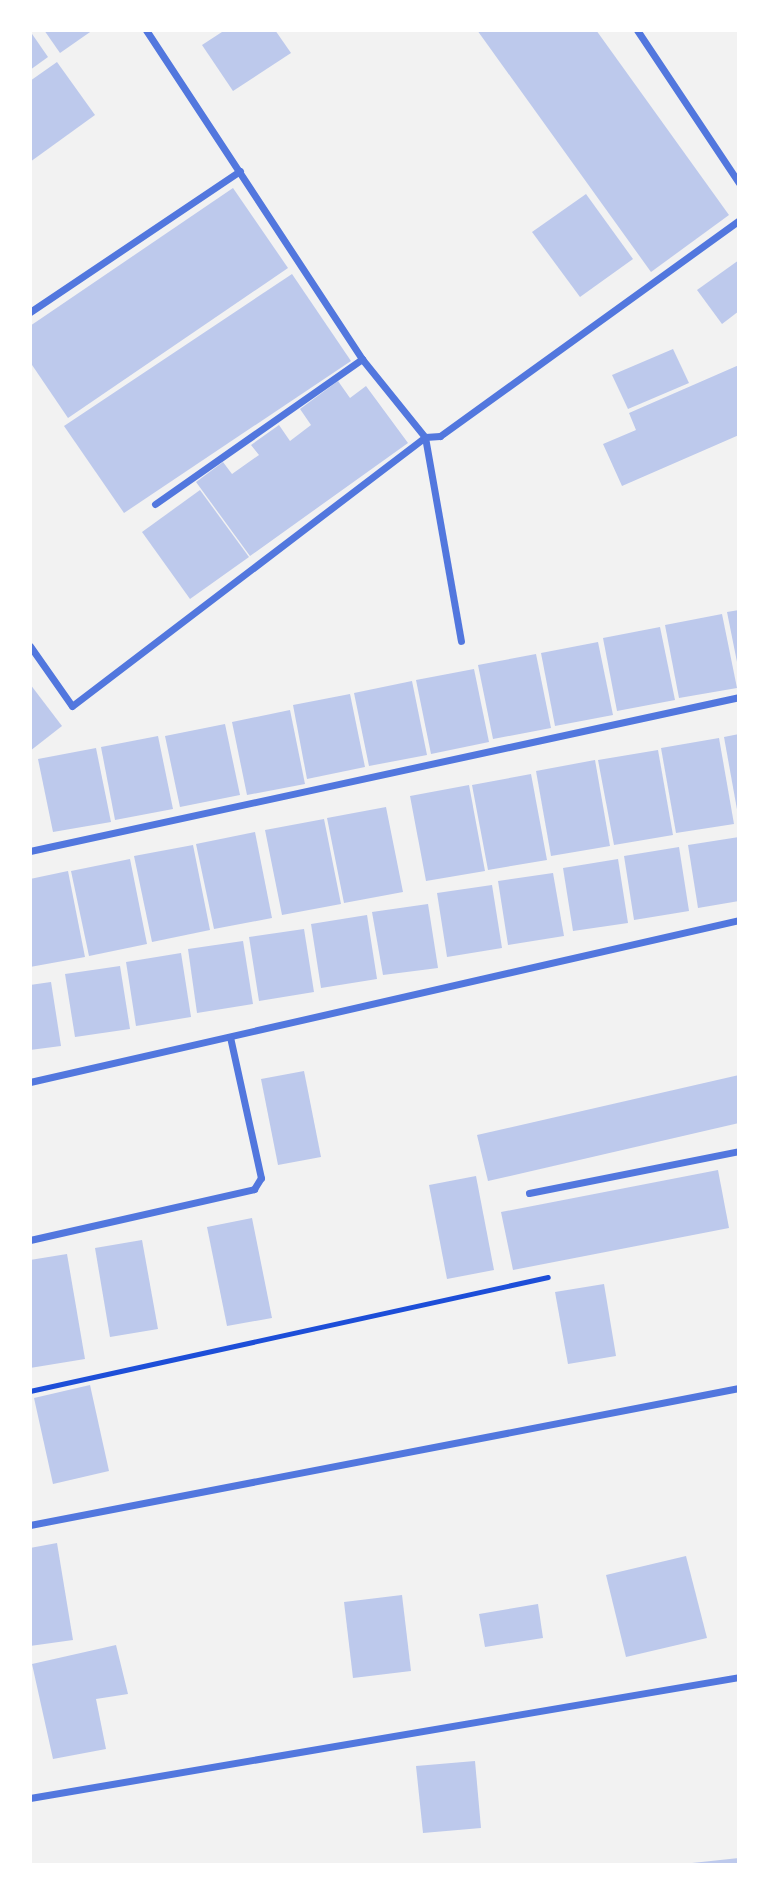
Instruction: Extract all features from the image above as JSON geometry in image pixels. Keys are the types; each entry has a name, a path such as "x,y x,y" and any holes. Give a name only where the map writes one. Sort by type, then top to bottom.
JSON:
{"street":[{"path":"146,30 362,359 425,438 461,641"},
{"path":"637,30 739,183"},
{"path":"30,312 240,171"},
{"path":"30,646 72,706 425,438 440,436 739,220"},
{"path":"155,504 362,359"},
{"path":"30,851 739,697"},
{"path":"30,1082 739,920"},
{"path":"30,1240 254,1189 261,1178 230,1037"},
{"path":"528,1193 739,1151"},
{"path":"30,1525 739,1388"},
{"path":"30,1798 739,1677"}],"path":[{"path":"30,1391 548,1277"}],"building":[{"path":"44,30 93,30 60,53"},
{"path":"225,30 275,30 291,53 233,91 202,45"},
{"path":"477,30 596,30 729,215 651,272"},
{"path":"30,31 48,57 30,70"},
{"path":"57,62 95,115 30,162 30,81"},
{"path":"233,188 288,268 68,418 30,362 30,326"},
{"path":"586,194 633,259 580,297 532,232"},
{"path":"739,260 739,311 722,324 697,290"},
{"path":"292,274 351,361 124,513 64,426"},
{"path":"673,349 689,383 628,409 612,375"},
{"path":"739,365 739,435 622,486 603,444 636,430 629,413"},
{"path":"338,381 350,398 366,386 408,443 250,556 196,482 223,462 232,474 259,455 251,445 279,425 290,441 311,425 300,409"},
{"path":"200,490 249,557 190,599 142,532"},
{"path":"739,610 739,667 738,667 727,612"},
{"path":"722,614 737,688 679,698 665,625"},
{"path":"660,627 675,700 617,711 603,638"},
{"path":"598,642 613,715 555,726 541,653"},
{"path":"536,654 551,728 493,739 478,665"},
{"path":"474,669 489,742 431,754 416,680"},
{"path":"412,681 427,755 369,766 354,693"},
{"path":"30,684 62,726 30,751"},
{"path":"350,694 365,767 307,779 293,705"},
{"path":"290,710 305,784 247,795 232,722"},
{"path":"225,724 240,795 180,807 165,736"},
{"path":"739,734 739,815 738,815 724,737"},
{"path":"158,736 173,809 115,820 101,747"},
{"path":"719,738 734,824 676,833 661,748"},
{"path":"96,748 111,822 53,832 38,759"},
{"path":"658,750 673,835 614,845 598,760"},
{"path":"595,760 610,846 551,856 536,771"},
{"path":"531,774 547,860 488,870 472,785"},
{"path":"469,785 485,871 426,881 410,796"},
{"path":"386,807 403,892 344,903 327,818"},
{"path":"324,819 341,904 282,915 265,830"},
{"path":"255,832 272,918 214,929 196,844"},
{"path":"739,837 739,901 698,908 688,845"},
{"path":"193,845 210,930 152,942 134,856"},
{"path":"679,847 689,911 634,920 624,856"},
{"path":"130,859 147,944 89,956 71,871"},
{"path":"618,859 628,923 573,931 563,868"},
{"path":"68,871 85,957 30,967 30,879"},
{"path":"553,873 564,936 508,945 498,881"},
{"path":"492,885 502,948 447,957 437,893"},
{"path":"428,904 438,968 383,975 372,912"},
{"path":"367,915 377,979 321,988 311,924"},
{"path":"304,929 314,992 259,1001 249,937"},
{"path":"243,941 253,1004 197,1013 188,949"},
{"path":"181,953 191,1017 136,1026 126,962"},
{"path":"120,966 130,1029 75,1037 65,974"},
{"path":"51,982 61,1046 30,1050 30,985"},
{"path":"304,1071 321,1157 278,1165 261,1079"},
{"path":"739,1075 739,1123 488,1181 477,1135"},
{"path":"718,1170 729,1228 513,1270 501,1212"},
{"path":"476,1176 494,1270 447,1279 429,1185"},
{"path":"252,1218 272,1318 227,1326 207,1227"},
{"path":"142,1240 158,1329 110,1337 95,1248"},
{"path":"67,1254 85,1359 30,1368 30,1260"},
{"path":"604,1284 616,1356 568,1364 555,1292"},
{"path":"90,1385 109,1471 53,1484 34,1398"},
{"path":"57,1543 73,1640 30,1646 30,1548"},
{"path":"686,1556 707,1638 626,1657 606,1575"},
{"path":"402,1595 411,1671 353,1678 344,1602"},
{"path":"538,1604 543,1638 485,1647 479,1614"},
{"path":"116,1645 128,1694 96,1699 106,1749 53,1759 32,1664"},
{"path":"475,1761 481,1828 423,1833 416,1766"},
{"path":"739,1858 739,1865 692,1865 692,1863"}]}
